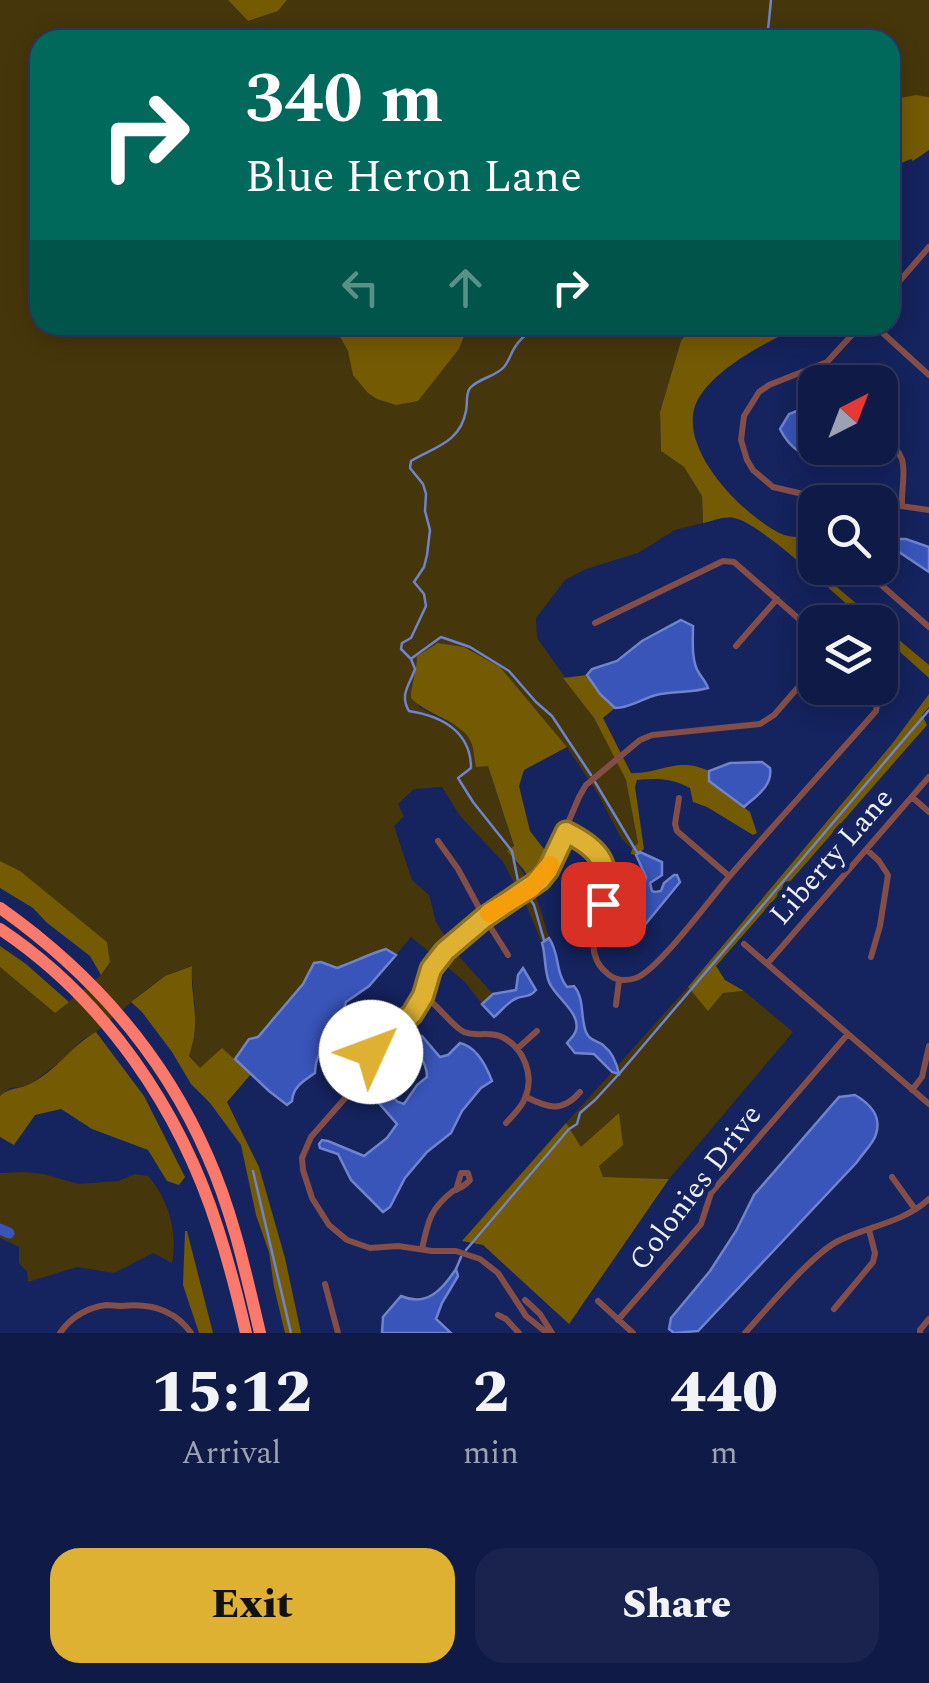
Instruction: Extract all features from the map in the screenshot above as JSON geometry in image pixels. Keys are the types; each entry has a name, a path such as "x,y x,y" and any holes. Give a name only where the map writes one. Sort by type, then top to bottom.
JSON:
{"highway":[{"path":"0,908 89,980 123,1018 170,1086 209,1158 229,1211 260,1333"},
{"path":"0,929 50,967 112,1030 160,1098 212,1210 243,1333"}],"street":[{"path":"900,280 929,247"},
{"path":"798,493 773,487 754,470 741,440 744,416 758,392 827,362 853,335"},
{"path":"885,335 929,375"},
{"path":"898,452 905,467 902,505"},
{"path":"898,505 929,510"},
{"path":"596,624 723,560 734,562 798,618"},
{"path":"881,585 929,627"},
{"path":"736,646 777,599"},
{"path":"550,1333 526,1316 498,1273 480,1259 456,1251 370,1248 347,1240 330,1226 312,1198 302,1158 311,1138 346,1096 371,1052 412,1014 437,960 484,918 531,888 548,870 586,785 640,740 652,735 760,724 774,715 798,687"},
{"path":"566,832 592,847 606,870 607,885 594,934 595,956 609,976 619,980 636,978 655,965 876,712 877,705"},
{"name":"Liberty Lane","path":"767,964 929,777"},
{"path":"912,797 929,812"},
{"path":"680,798 677,831 729,876"},
{"path":"438,841 508,955"},
{"path":"867,850 888,875 871,957"},
{"path":"578,902 601,912"},
{"path":"744,944 929,1104"},
{"path":"616,1006 619,980"},
{"path":"423,996 463,1032 498,1036 518,1048 525,1061 526,1098 506,1122"},
{"path":"518,1048 537,1031"},
{"name":"Colonies Drive","path":"618,1320 701,1224 711,1193 847,1035"},
{"path":"912,1090 922,1077 929,1046"},
{"path":"526,1098 556,1109 580,1092"},
{"path":"892,1177 916,1210"},
{"path":"422,1249 436,1205 456,1190"},
{"path":"744,1333 827,1248 902,1218 929,1199"},
{"path":"834,1308 873,1262 875,1253 869,1230"},
{"path":"325,1284 338,1333"},
{"path":"513,1297 525,1300 540,1314 550,1333"},
{"path":"598,1302 633,1333"},
{"path":"60,1333 70,1319 85,1311 133,1303 153,1306 173,1316 191,1333"},
{"path":"498,1314 519,1333"},
{"path":"920,1333 929,1318"}],"shaded area":[{"path":"0,0 228,0 248,21 278,11 287,0 929,0 929,97 900,100 900,30 30,30 30,335 339,335 354,375 418,400 459,349 465,335 686,335 660,412 661,451 684,467 702,496 703,523 675,530 638,553 586,569 565,580 536,618 537,638 594,718 626,780 638,843 632,849 621,838 567,747 500,667 464,647 438,643 417,657 417,673 411,686 419,707 462,729 471,741 476,766 488,766 514,847 507,851 534,892 549,938 542,943 503,862 460,816 442,787 414,789 398,804 404,816 394,826 412,880 429,895 436,922 455,952 493,994 482,1004 465,982 411,937 396,955 386,949 337,968 314,963 303,984 235,1059 222,1049 200,1069 189,1055 195,1021 191,966 165,976 28,1086 10,1088 0,1096 0,967 55,1013 101,975 110,962 107,942 20,872 0,861"},
{"path":"228,0 287,0 278,11 248,21"},
{"path":"929,97 929,150 913,161 900,164 900,99"},
{"path":"339,335 465,335 459,349 418,401 396,405 368,393 353,375 348,351"},
{"path":"686,335 783,335 746,355 709,384 693,414 694,435 702,456 732,496 768,526 798,537 798,562 747,523 722,518 703,523 702,496 684,467 661,451 660,412"},
{"path":"824,585 835,585 858,605 847,605"},
{"path":"898,639 929,665 929,678 898,650"},
{"path":"438,643 464,647 500,667 567,747 524,770 519,786 530,831 547,853 529,879 507,851 514,846 488,766 476,767 471,742 460,729 411,698 417,656"},
{"path":"587,675 615,708 603,718 631,773 678,765 709,771 709,782 750,812 757,833 753,835 693,802 690,788 664,779 637,780 644,849 631,854 638,843 626,780 594,718 563,678"},
{"path":"929,694 929,707 922,715 927,725 716,966 725,980 744,991 723,993 708,1011 688,987 892,744"},
{"path":"0,861 20,871 107,942 110,962 101,975 90,956 33,908 0,888"},
{"path":"0,946 69,1002 55,1013 0,967"},
{"path":"192,966 195,1020 189,1056 200,1068 222,1048 251,1074 227,1102 259,1167 301,1333 285,1333 241,1145 131,1002 165,976"},
{"path":"688,987 708,1010 723,993 744,991 793,1032 669,1179 603,1177 566,1123 612,1072 618,1074 617,1066"},
{"path":"96,1032 144,1096 185,1177 179,1185 167,1181 148,1150 92,1129 61,1109 35,1115 14,1145 0,1137 0,1096 39,1079"},
{"path":"619,1113 623,1145 599,1166 603,1177 669,1179 569,1324 483,1245 462,1241 566,1123 581,1147"},
{"path":"25,1172 78,1184 118,1181 135,1174 148,1176 170,1217 172,1263 153,1253 114,1273 77,1267 28,1282 27,1272 19,1263 19,1247 0,1238 0,1173"},
{"path":"185,1231 213,1333 199,1333 183,1285"}],"water":[{"path":"798,410 798,451 780,429 789,414"},
{"path":"898,539 929,547 929,572 898,551"},
{"path":"681,620 693,626 695,663 708,688 656,695 615,708 587,675 592,669 617,661 642,641"},
{"path":"762,762 770,768 769,780 744,807 709,781 709,771 730,763"},
{"path":"640,852 662,862 662,875 650,883 652,891 661,891 674,875 680,882 644,926 636,919 646,877 636,855"},
{"path":"549,938 563,981 567,987 574,986 580,997 586,1032 609,1052 619,1074 594,1054 575,1053 567,1043 577,1024 547,977 542,943"},
{"path":"386,949 396,955 369,986 346,1002 334,1041 322,1050 315,1073 299,1085 287,1105 235,1059 249,1039 258,1037 303,984 314,963 337,968"},
{"path":"523,968 536,990 513,1000 494,1017 482,1004 493,994 516,990"},
{"path":"422,1036 440,1057 460,1043 471,1048 492,1081 462,1111 451,1133 427,1152 405,1178 390,1207 383,1212 351,1180 338,1154 320,1148 319,1144 328,1141 364,1156 387,1138 397,1124 377,1101 383,1089 404,1104 427,1077 414,1038"},
{"path":"855,1095 876,1116 875,1137 870,1145 698,1331 674,1333 669,1329 671,1318 710,1271 754,1195 839,1097"},
{"path":"456,1269 458,1276 436,1319 451,1333 382,1333 383,1317 401,1296 426,1298 445,1284"}],"waterway":[{"path":"768,30 771,0"},
{"path":"526,335 504,367 470,388 463,422 452,437 411,461 410,468 426,494 430,530 424,567 414,582 424,594 426,606 411,638 402,643 401,649 415,669 405,695 406,705 409,711 443,722 466,745 471,768 458,778 512,851 518,881 534,905 544,940"},
{"path":"412,658 441,637 470,647 509,671 552,716 591,775"},
{"path":"466,1250 929,710"},
{"path":"595,782 638,854"},
{"path":"253,1171 291,1333"},
{"path":"0,1229 9,1233"},
{"path":"456,1269 461,1257"}],"slow traffic":[{"path":"489,913 531,888 550,865"}],"route":[{"path":"371,1052 412,1014 423,996 431,969 445,951 484,918 540,880 566,832 600,856 607,885 603,904"}]}
